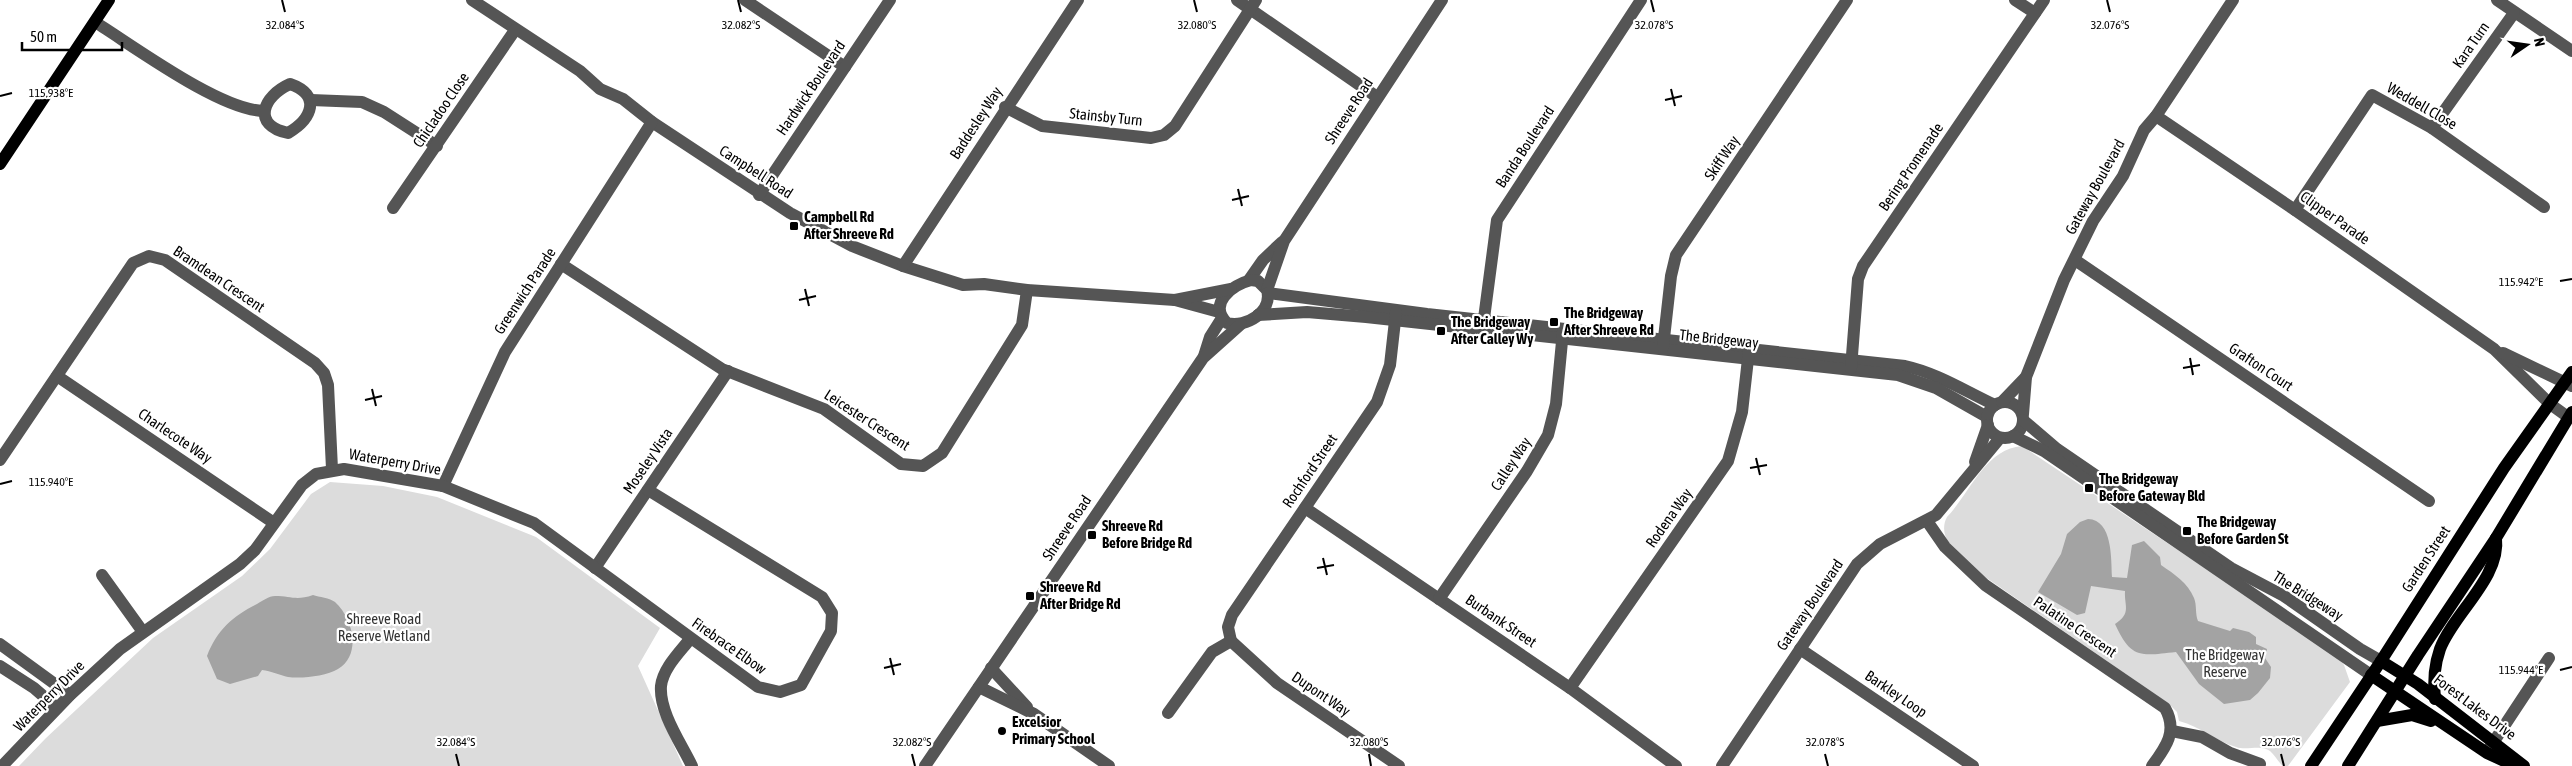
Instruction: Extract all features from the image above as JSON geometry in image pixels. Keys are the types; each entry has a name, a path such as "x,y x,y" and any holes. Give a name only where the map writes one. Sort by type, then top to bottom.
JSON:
{"main road":[{"path":"0,164 109,0"},
{"name":"Garden Street","path":"2311,766 2381,661 2504,468 2550,404 2570,380"},
{"path":"2348,766 2496,538 2570,415"},
{"path":"2435,698 2434,672 2440,648 2493,566 2498,550 2496,538"},
{"name":"The Bridgeway","path":"2381,661 2405,676"},
{"name":"The Bridgeway","path":"2371,675 2396,692"},
{"name":"Forest Lakes Drive","path":"2405,676 2495,741 2524,766"},
{"name":"Forest Lakes Drive","path":"2396,692 2487,752 2515,766"},
{"path":"2378,720 2412,715 2440,726 2444,725"}],"street":[{"name":"Campbell Road","path":"473,0 515,30 580,71 600,89 623,100 759,195 842,241 903,266 963,285 984,284 1027,290 1175,300 1220,315"},
{"path":"745,0 845,67"},
{"name":"Hardwick Boulevard","path":"759,195 890,0"},
{"name":"Baddesley Way","path":"903,266 1005,107 1078,0"},
{"path":"1236,0 1253,5 1377,97"},
{"name":"Shreeve Road","path":"925,766 1203,358 1241,324 1258,315 1266,305 1267,292 1284,241 1442,0"},
{"name":"Banda Boulevard","path":"1483,324 1497,220 1641,0"},
{"name":"Skiff Way","path":"1664,344 1671,276 1676,255 1847,0"},
{"path":"2015,0 2035,13"},
{"name":"Bering Promenade","path":"1851,365 1858,279 1863,266 2044,0"},
{"name":"Gateway Boulevard","path":"2023,417 2026,377 2064,280 2093,221 2123,176 2144,130 2156,116 2234,0"},
{"path":"2497,0 2572,50"},
{"name":"Stainsby Turn","path":"1005,107 1042,126 1151,138 1164,135 1175,126 1253,5"},
{"name":"Kara Turn","path":"2432,128 2514,13"},
{"path":"95,22 219,98 256,110 264,110"},
{"name":"Chicladoo Close","path":"393,208 515,30"},
{"path":"290,84 302,88 311,100 310,110 306,116 298,127 288,133 270,127 266,122 264,110 270,96 277,89 290,84"},
{"name":"Weddell Close","path":"2295,210 2372,95 2432,128 2544,207"},
{"path":"311,100 362,102 384,112 437,146"},
{"name":"Clipper Parade","path":"2156,116 2494,349 2550,404 2570,415"},
{"name":"Greenwich Parade","path":"443,486 506,352 652,122"},
{"name":"Shreeve Road","path":"1203,358 1220,315 1219,305 1231,289 1249,280 1263,260 1284,241"},
{"name":"Bramdean Crescent","path":"0,460 133,263 149,256 165,260 315,363 324,373 328,386 332,469"},
{"name":"Grafton Court","path":"2075,260 2429,501"},
{"name":"Leicester Crescent","path":"561,264 728,372 824,409 901,464 923,466 942,453 1022,325 1027,290"},
{"path":"1249,280 1258,281 1267,292"},
{"name":"Campbell Road","path":"1175,300 1231,289"},
{"name":"The Bridgeway","path":"1267,292 1395,315"},
{"name":"The Bridgeway","path":"1258,315 1307,312 1395,315 1851,365 1922,370 1998,403 2015,404 2023,417 2057,450 2231,568 2284,596 2360,649 2381,661"},
{"path":"1220,315 1227,323 1241,324"},
{"name":"Rochford Street","path":"1231,641 1228,627 1232,615 1377,402 1390,365 1395,315"},
{"name":"Calley Way","path":"1439,599 1527,471 1548,434 1557,395 1563,334"},
{"name":"Clipper Parade","path":"2494,349 2570,380"},
{"name":"Rodena Way","path":"1570,688 1728,461 1742,412 1749,354"},
{"name":"The Bridgeway","path":"1851,365 1911,378 1936,388 1987,421 1995,435 2000,438"},
{"name":"Moseley Vista","path":"595,568 728,372"},
{"name":"Charlecote Way","path":"56,376 274,523"},
{"name":"Gateway Boulevard","path":"1998,403 2026,377"},
{"path":"1987,421 1998,403"},
{"path":"2000,438 2013,436 2021,430 2023,417"},
{"name":"Gateway Boulevard","path":"1973,469 1987,421"},
{"name":"The Bridgeway","path":"2013,436 2044,451 2371,675"},
{"name":"Gateway Boulevard","path":"1722,766 1857,564 1880,544 1936,515 1950,501 1973,469 2000,438"},
{"name":"Waterperry Drive","path":"2,766 70,695 120,650 240,564 255,550 302,485 316,474 332,469 344,469 388,475 443,486 534,524 595,568"},
{"name":"Firebrace Elbow","path":"595,568 758,687 780,692 801,685 831,631 832,613 822,596 648,490"},
{"name":"Burbank Street","path":"1305,508 1570,688 1676,766"},
{"name":"Palatine Crescent","path":"1927,521 1945,547 1984,585 2165,708 2170,717 2172,731"},
{"path":"102,575 144,632"},
{"path":"690,639 670,665 661,685 664,708 692,766"},
{"path":"1168,714 1212,652 1231,641"},
{"name":"Dupont Way","path":"1231,641 1277,683 1399,766"},
{"path":"0,644 70,695"},
{"name":"Barkley Loop","path":"1800,649 1973,766"},
{"path":"2487,752 2549,658"},
{"path":"0,666 34,688 57,708"},
{"path":"991,668 1034,714"},
{"path":"979,687 1034,714 1109,766"},
{"path":"2152,766 2167,745 2172,731 2202,737 2230,754 2260,764"}],"green space":[{"name":"The Bridgeway Reserve","path":"2022,446 2338,657 2344,665 2350,682 2288,766 2283,766 2266,749 2236,747 2179,721 2177,712 2169,704 1991,581 1957,554 1945,536 1944,527 1947,517 1988,463 2009,449"},
{"name":"Shreeve Road Reserve Wetland","path":"330,482 383,486 437,497 536,537 660,628 638,666 683,766 19,766 46,738 153,638 242,576 270,549 311,494"}],"shaded area":[{"path":"2088,519 2096,521 2106,533 2111,551 2112,577 2127,578 2132,545 2144,541 2160,557 2161,565 2180,579 2188,588 2195,601 2198,621 2230,631 2233,628 2249,632 2256,637 2256,644 2267,649 2265,658 2271,667 2270,678 2258,693 2250,700 2224,704 2199,684 2176,652 2145,654 2138,653 2132,649 2126,644 2115,624 2125,613 2125,591 2091,586 2085,613 2077,615 2038,592 2061,554 2067,534 2080,522"},
{"path":"313,595 335,602 346,617 352,636 352,646 346,663 338,669 327,673 300,678 262,670 258,676 230,684 217,679 207,656 221,631 233,619 270,597 298,598"}],"place":[{"name":"Campbell Rd After Shreeve Rd","path":"794,226"},
{"name":"The Bridgeway After Shreeve Rd","path":"1554,322"},
{"name":"The Bridgeway After Calley Wy","path":"1441,331"},
{"name":"The Bridgeway Before Gateway Bld","path":"2089,488"},
{"name":"The Bridgeway Before Garden St","path":"2187,531"},
{"name":"Shreeve Rd Before Bridge Rd","path":"1092,535"},
{"name":"Shreeve Rd After Bridge Rd","path":"1030,596"},
{"name":"Excelsior Primary School","path":"1002,731"}]}
